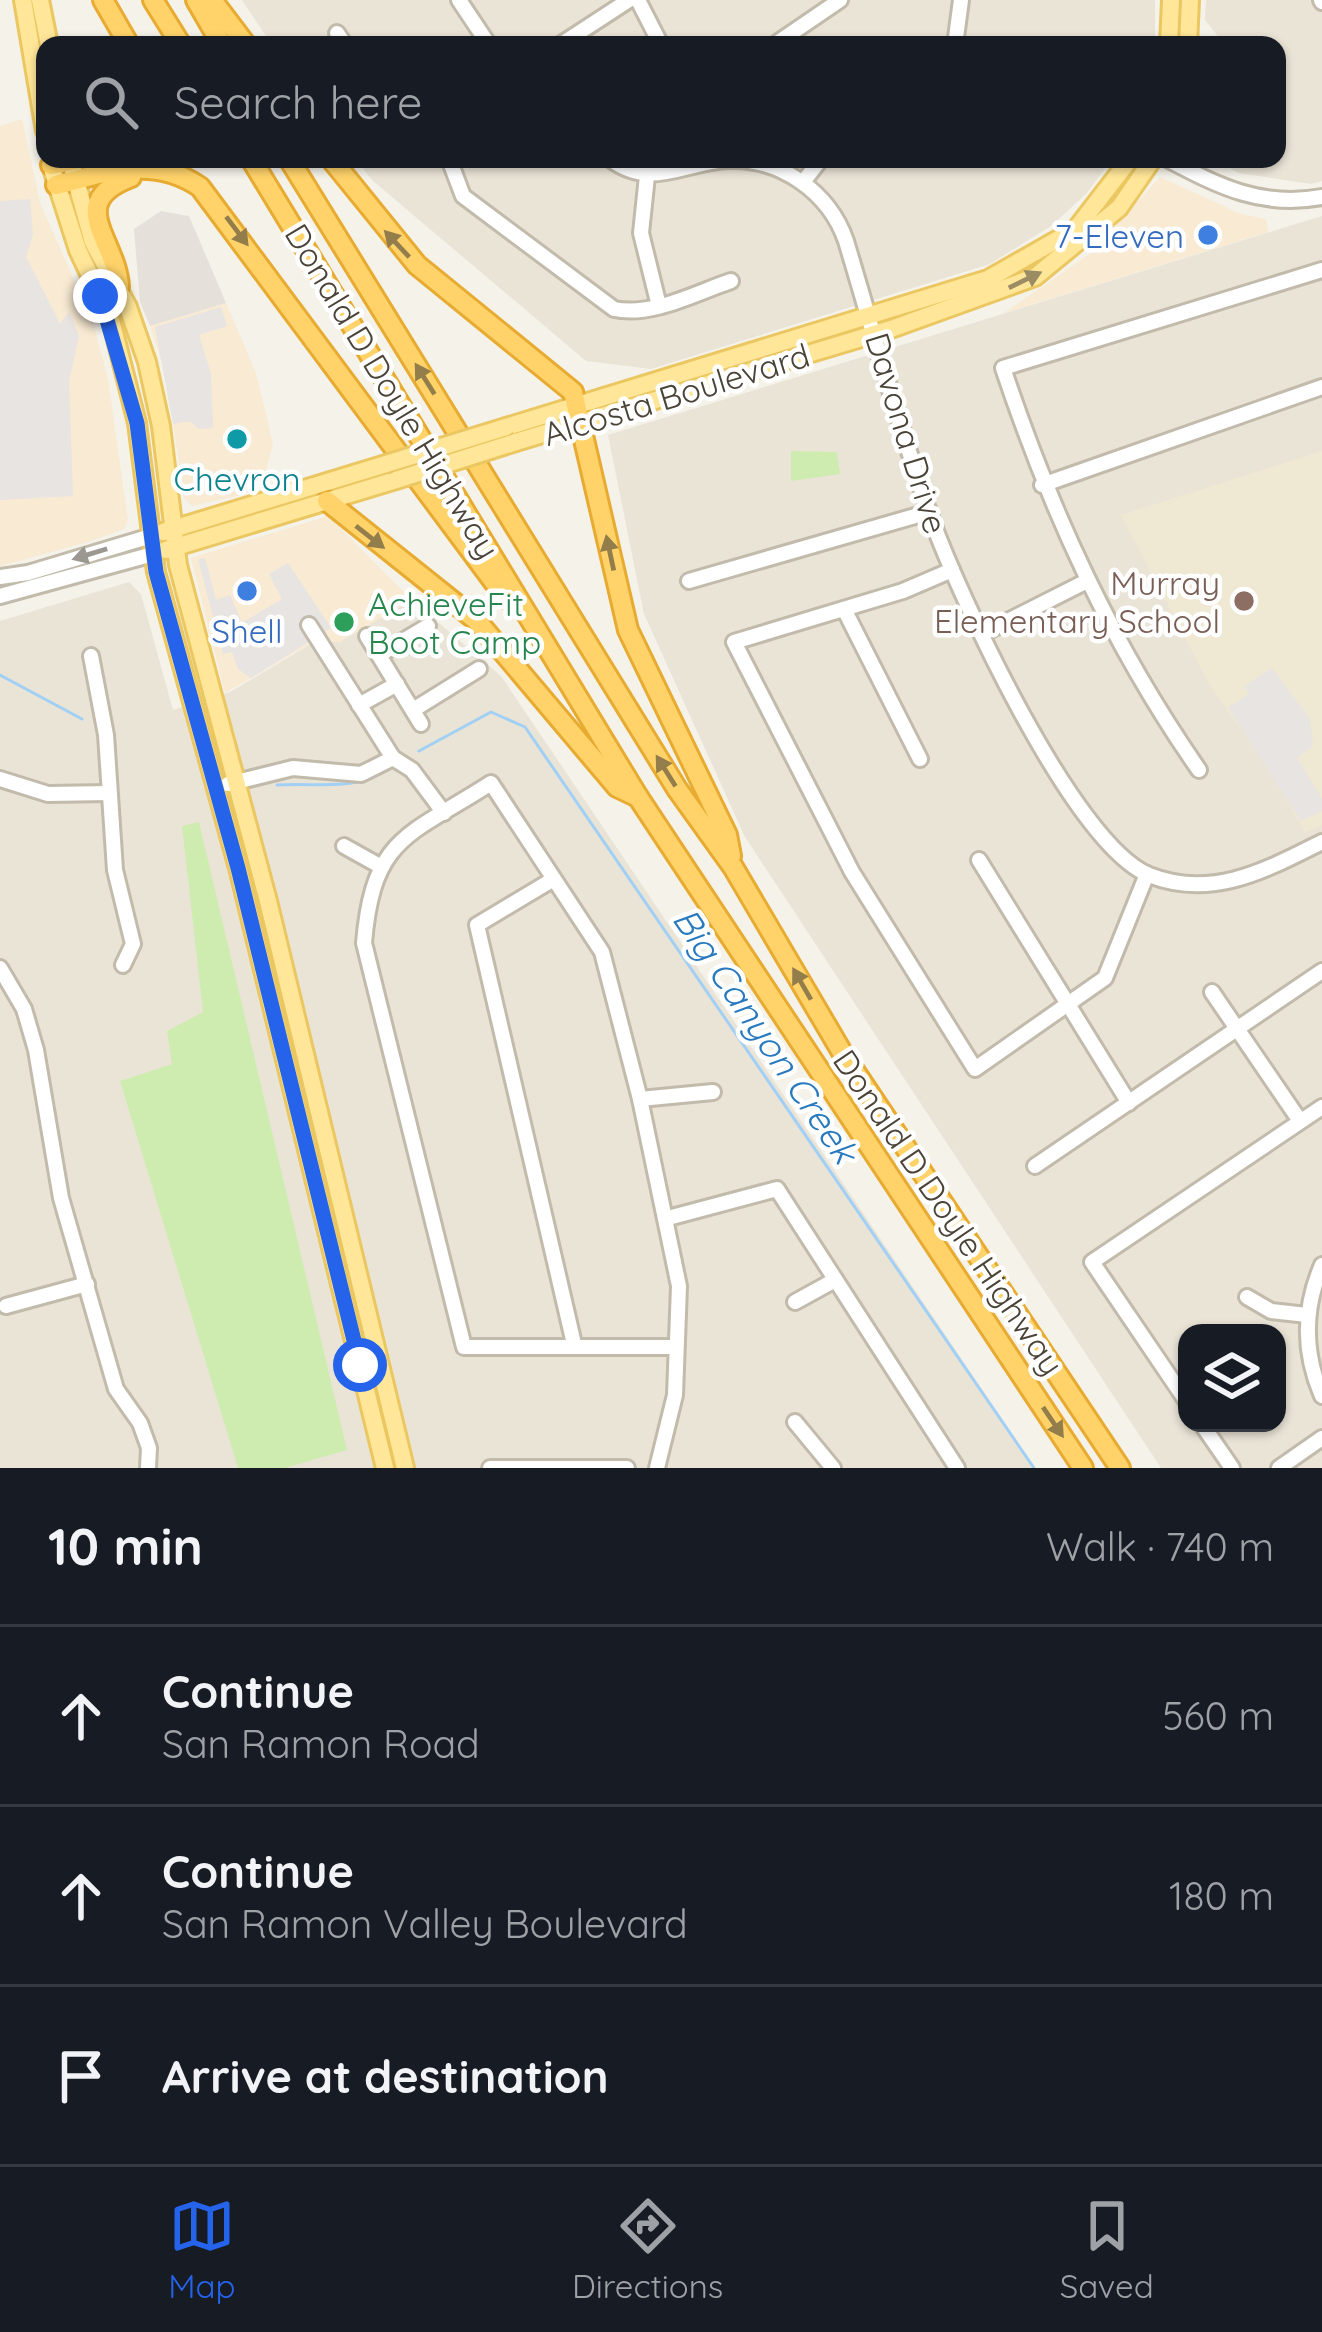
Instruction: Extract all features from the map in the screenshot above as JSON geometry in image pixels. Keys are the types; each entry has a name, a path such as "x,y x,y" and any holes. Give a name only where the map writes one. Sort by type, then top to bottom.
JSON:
{"highway":[{"path":"103,0 124,36"},
{"path":"153,0 175,36"},
{"path":"196,0 217,36"},
{"path":"212,0 239,36"},
{"path":"119,287 118,268 96,216 98,200 112,184 155,168"},
{"path":"162,168 180,173 215,203 427,486 556,675 583,703"},
{"name":"Donald D Doyle Highway","path":"256,168 638,797 1083,1468"},
{"name":"Donald D Doyle Highway","path":"295,168 665,770 733,867 843,1054 1120,1468"},
{"path":"338,168 399,246 573,392 628,629 727,835 733,867"},
{"path":"327,501 476,620 617,788 638,797"}],"main road":[{"path":"22,0 36,79"},
{"path":"40,0 47,36"},
{"path":"1169,36 1171,0"},
{"path":"1188,36 1190,0"},
{"path":"65,168 93,242 119,287 144,352 161,426 174,538 406,1468"},
{"path":"65,168 137,423 152,544 385,1468"},
{"name":"Alcosta Boulevard","path":"580,413 869,314 988,279 1076,229 1123,168"},
{"name":"Alcosta Boulevard","path":"174,538 580,413 876,333 1036,278 1119,208 1147,168"},
{"path":"100,296 113,305 126,340 144,352"},
{"name":"Alcosta Boulevard","path":"152,544 327,501 391,472"}],"street":[{"path":"458,0 483,36"},
{"path":"575,36 633,0 655,36"},
{"path":"787,36 840,0"},
{"path":"956,36 961,0"},
{"path":"452,168 463,196 596,299 631,313 730,281"},
{"path":"630,168 647,176 696,168"},
{"path":"765,168 803,182 813,168"},
{"path":"1185,168 1251,200 1286,203 1322,197"},
{"path":"647,176 641,233 659,306"},
{"name":"Davona Drive","path":"803,182 836,217 876,333 928,512 952,570 1082,812 1103,841 1147,874 1182,884 1215,885 1246,879 1322,842"},
{"path":"1198,770 1154,705 1087,581 1042,485 1004,368 1322,270"},
{"path":"1042,485 1322,387"},
{"path":"689,581 928,512"},
{"path":"0,577 152,544"},
{"path":"0,596 21,595 152,544"},
{"path":"952,570 734,642 852,872 975,1070 1069,1008 1105,978 1147,874"},
{"path":"984,633 1087,581"},
{"path":"844,609 920,759"},
{"path":"310,625 393,758 412,770 443,813"},
{"path":"379,655 428,626"},
{"path":"368,635 417,717 478,669"},
{"path":"91,656 101,696 115,870 133,944 123,965"},
{"path":"359,705 397,684"},
{"path":"216,787 293,768 361,774 393,758"},
{"path":"0,779 48,794 109,793"},
{"path":"657,1468 675,1396 679,1286 640,1099 602,952 491,783 405,837 378,865 368,898 364,943 464,1347 676,1347"},
{"path":"344,846 378,865"},
{"path":"979,860 1129,1103"},
{"path":"552,880 478,925 574,1344"},
{"path":"0,968 24,1009 36,1050 61,1198 116,1389 149,1448 148,1468"},
{"path":"1035,1166 1322,971"},
{"path":"1212,992 1300,1121"},
{"path":"640,1099 712,1093"},
{"path":"1178,1389 1092,1262 1322,1108"},
{"path":"668,1218 777,1190 957,1468"},
{"path":"1322,1265 1307,1316 1306,1343 1322,1396"},
{"path":"794,1302 835,1280"},
{"path":"6,1306 87,1284"},
{"path":"1247,1297 1271,1311 1307,1316"},
{"path":"795,1422 833,1468"},
{"path":"1207,1432 1232,1468"},
{"path":"1279,1468 1322,1438"},
{"path":"490,1468 627,1468"}],"shaded area":[{"path":"242,0 1155,0 1155,36 266,36"},
{"path":"1206,0 1322,0 1322,181 1311,184 1229,168 1286,168 1286,36 1218,36 1205,20"},
{"path":"22,119 40,203 92,320 108,379 128,520 124,529 88,542 0,566 0,126"},
{"path":"362,168 1105,168 1087,193 1051,226 990,264 651,369 586,361"},
{"path":"1160,177 1241,214 1266,219 1268,232 1004,313 1091,253"},
{"path":"30,199 33,235 26,257 60,324 69,312 79,336 69,381 73,496 0,500 0,201"},
{"path":"161,211 189,216 226,303 150,326 140,302 134,229"},
{"path":"1322,216 1322,1468 1161,1468 745,837 644,614 608,435"},
{"path":"226,303 256,373 273,445 265,473 241,495 192,506 184,498 166,374 150,326"},
{"path":"221,307 227,326 199,335 211,374 213,428 198,429 191,421 173,424 155,327"},
{"name":"Murray Elementary School","path":"1322,451 1322,825 1305,832 1261,756 1211,687 1121,515"},
{"path":"328,516 412,600 339,642 315,641 225,693 191,558"},
{"path":"205,558 216,600 230,595 242,623 282,599 269,574 288,563 331,628 251,678 238,669 232,652 223,654 198,560"},
{"path":"129,582 141,594 173,710 230,692 316,641 339,642 412,600 501,676 1035,1468 0,1468 0,621"},
{"path":"1272,668 1310,719 1313,746 1297,758 1322,799 1322,811 1301,821 1228,707 1249,694 1244,686"}],"green space":[{"path":"791,451 837,452 840,474 791,481"},
{"path":"199,822 347,1450 285,1468 238,1468 120,1081 172,1064 167,1031 203,1012 182,826"}],"waterway":[{"name":"Big Canyon Creek","path":"0,675 82,719"},
{"name":"Big Canyon Creek","path":"419,751 491,712 525,727 1034,1468"},
{"name":"Big Canyon Creek","path":"277,785 350,783 393,767"}],"place":[{"name":"7-Eleven","path":"1208,235"},
{"name":"Chevron","path":"237,439"},
{"name":"Shell","path":"247,591"},
{"name":"Murray Elementary School","path":"1244,601"},
{"name":"AchieveFit Boot Camp","path":"344,622"}],"route":[{"path":"100,296 111,320 141,442 156,572 238,868 360,1365"}]}
